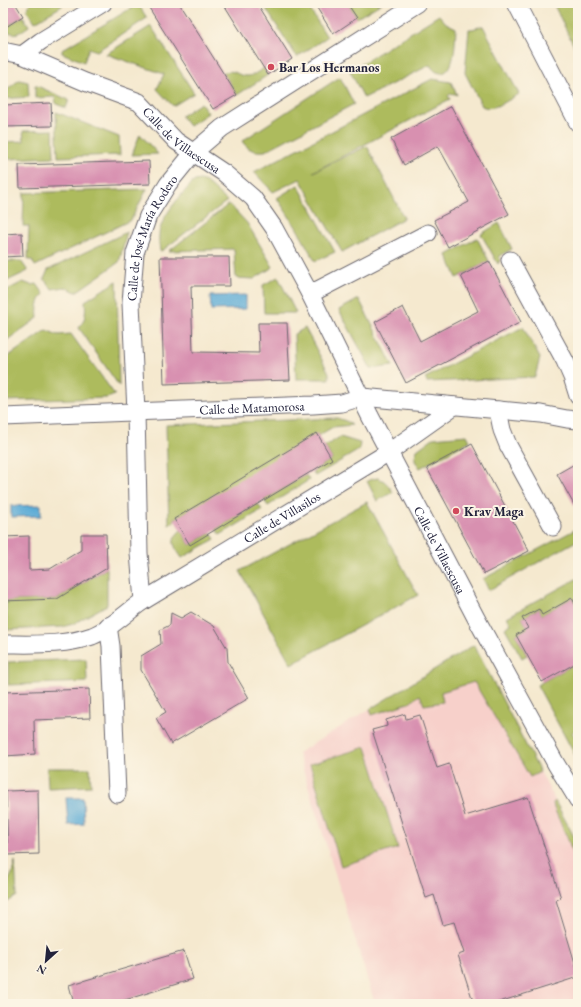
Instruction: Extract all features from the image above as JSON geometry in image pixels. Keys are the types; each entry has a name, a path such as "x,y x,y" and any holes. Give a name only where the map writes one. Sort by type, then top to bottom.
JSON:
{"street":[{"path":"22,55 41,41 103,3"},
{"name":"Calle de José María Rodero","path":"143,601 139,554 136,412 133,374 131,303 135,253 148,216 168,184 194,152 222,128 418,3"},
{"path":"516,3 578,122"},
{"name":"Calle de Villaescusa","path":"3,51 22,55 85,82 139,102 176,141 224,173 253,198 274,228 310,294 389,452 508,676 556,764 578,800"},
{"path":"310,294 428,233"},
{"path":"510,260 565,361 578,396"},
{"name":"Calle de Matamorosa","path":"3,417 313,406 342,403 362,397 541,414 567,420 578,420"},
{"name":"Calle de Villasilos","path":"3,644 68,642 93,635 143,601 389,452 454,406"},
{"path":"498,410 502,430 508,446 553,527"},
{"path":"108,626 111,646 117,794"}],"shaded area":[{"path":"474,645 578,844 578,1004 375,1004 298,753"}],"green space":[{"path":"30,3 62,3 62,6 35,22 27,10"},
{"path":"275,3 306,3 327,37 297,57 266,9"},
{"path":"347,3 382,3 357,18"},
{"path":"553,3 578,3 578,54"},
{"path":"138,4 147,18 97,51 89,48 84,62 62,53 63,49"},
{"path":"439,15 446,23 456,28 454,54 450,67 447,71 442,73 438,72 430,65 364,98 350,71"},
{"path":"23,16 29,26 22,31 12,33 3,30 3,29"},
{"path":"151,26 194,93 173,106 157,89 164,74 106,54"},
{"path":"483,26 519,94 491,108 482,106 465,73 469,29"},
{"path":"264,68 268,75 237,95 223,73 231,71 243,76 249,76"},
{"path":"340,77 354,104 265,151 252,150 242,141"},
{"path":"432,79 451,82 457,95 450,94 448,96 450,99 313,172 367,146 404,218 342,252 300,179 273,192 254,172"},
{"path":"19,80 28,82 29,97 3,99 3,93"},
{"path":"35,85 69,100 66,108 56,104 55,97 35,98"},
{"path":"201,103 208,113 189,126 181,116"},
{"path":"56,112 119,137 120,155 58,157"},
{"path":"53,130 54,157 7,159 6,142 24,141 23,131"},
{"path":"140,134 158,154 132,155"},
{"path":"200,180 206,182 227,201 160,251 159,232 165,217 191,184"},
{"path":"298,185 335,252 315,261 296,227 277,198"},
{"path":"147,189 131,220 35,266 32,260 28,260 29,226 23,226 24,193"},
{"path":"229,204 247,223 273,267 254,279 236,278 234,249 169,251"},
{"path":"499,223 512,249 499,256 500,260 498,264 481,234"},
{"path":"127,232 119,262 76,292 65,287 52,289 44,279 48,270"},
{"path":"477,238 489,261 457,278 447,255"},
{"path":"3,261 21,261 28,271 3,283"},
{"path":"278,277 296,313 264,313 263,285"},
{"path":"117,281 119,386 79,328 85,315 85,301"},
{"path":"23,282 31,285 37,284 44,294 38,305 38,318 3,343 3,292"},
{"path":"359,299 393,366 371,369 339,310"},
{"path":"523,327 540,358 535,377 427,382 425,378"},
{"path":"305,328 329,373 329,379 296,379 294,334"},
{"path":"46,330 58,335 71,334 115,395 107,398 3,401 3,360"},
{"path":"337,418 352,425 333,427 174,519 175,521 169,525 166,425"},
{"path":"467,435 470,441 420,468 415,461 417,450 433,438"},
{"path":"340,437 360,443 359,450 315,476 313,471 332,459 325,446"},
{"path":"306,475 309,480 268,506 264,500"},
{"path":"378,478 385,482 393,492 377,501 367,481"},
{"path":"367,502 418,595 291,664 240,571"},
{"path":"258,504 262,510 220,535 216,529"},
{"path":"578,528 578,540 489,590 483,579"},
{"path":"181,530 190,545 211,533 215,539 182,558 174,544 175,537"},
{"path":"107,568 107,605 73,624 62,627 7,630 6,601 57,599"},
{"path":"578,578 578,602 575,603 572,598 542,615 539,609 522,618 528,628 516,635 527,655 522,658 505,628 511,624 507,617"},
{"path":"474,645 540,772 530,777 474,682 441,692 443,702 424,705 420,695 408,703 372,715 370,709"},
{"path":"86,659 87,682 8,685 8,662"},
{"path":"578,662 578,727 572,733 578,739 578,756 576,757 537,685"},
{"path":"366,747 398,848 341,866 310,764"},
{"path":"47,768 90,768 91,786 48,788"},
{"path":"555,801 578,844 578,871 569,842 554,808 553,803"},
{"path":"15,861 17,896 3,905 3,890 12,874"}],"water":[{"path":"246,295 246,309 211,310 210,296"},
{"path":"41,505 41,516 11,517 11,506"},
{"path":"66,798 83,798 84,824 68,825"}],"building":[{"path":"3,3 15,3 23,16 3,29"},
{"path":"146,3 179,3 237,95 213,109"},
{"path":"223,3 257,3 292,59 268,75"},
{"path":"314,3 347,3 357,18 333,34"},
{"path":"51,103 52,126 3,127 3,105"},
{"path":"451,106 509,214 448,247 434,220 469,202 438,146 404,165 391,139"},
{"path":"149,161 150,184 20,188 19,165"},
{"path":"22,233 23,256 3,257 3,234"},
{"path":"160,257 229,257 230,286 191,286 193,352 259,353 258,323 287,323 290,380 164,384"},
{"path":"489,261 521,322 406,383 375,322 403,307 420,341 478,311 461,276"},
{"path":"317,433 332,459 190,545 174,519"},
{"path":"472,444 529,551 484,574 427,468"},
{"path":"578,462 578,512 557,474"},
{"path":"81,534 106,534 107,568 57,599 3,601 3,537 29,536 29,570 50,569 81,550"},
{"path":"572,598 578,609 578,662 542,682 516,635 528,628 522,618 539,609 542,615"},
{"path":"191,612 214,626 227,648 228,662 249,698 171,744 156,718 166,712 141,670 141,656 161,644 160,630 170,625 171,613 181,618"},
{"path":"89,689 90,718 34,720 35,754 5,756 3,692"},
{"path":"405,714 406,719 420,715 437,768 449,764 465,816 528,797 561,898 556,900 578,977 493,1004 474,1004 458,955 464,953 454,922 443,925 434,895 426,898 372,730 387,726 386,720"},
{"path":"38,790 39,854 8,855 6,791"},
{"path":"184,951 193,979 112,1004 74,1004 69,985"}],"place":[{"name":"Bar Los Hermanos","path":"271,67"},
{"name":"Krav Maga","path":"456,511"}]}
